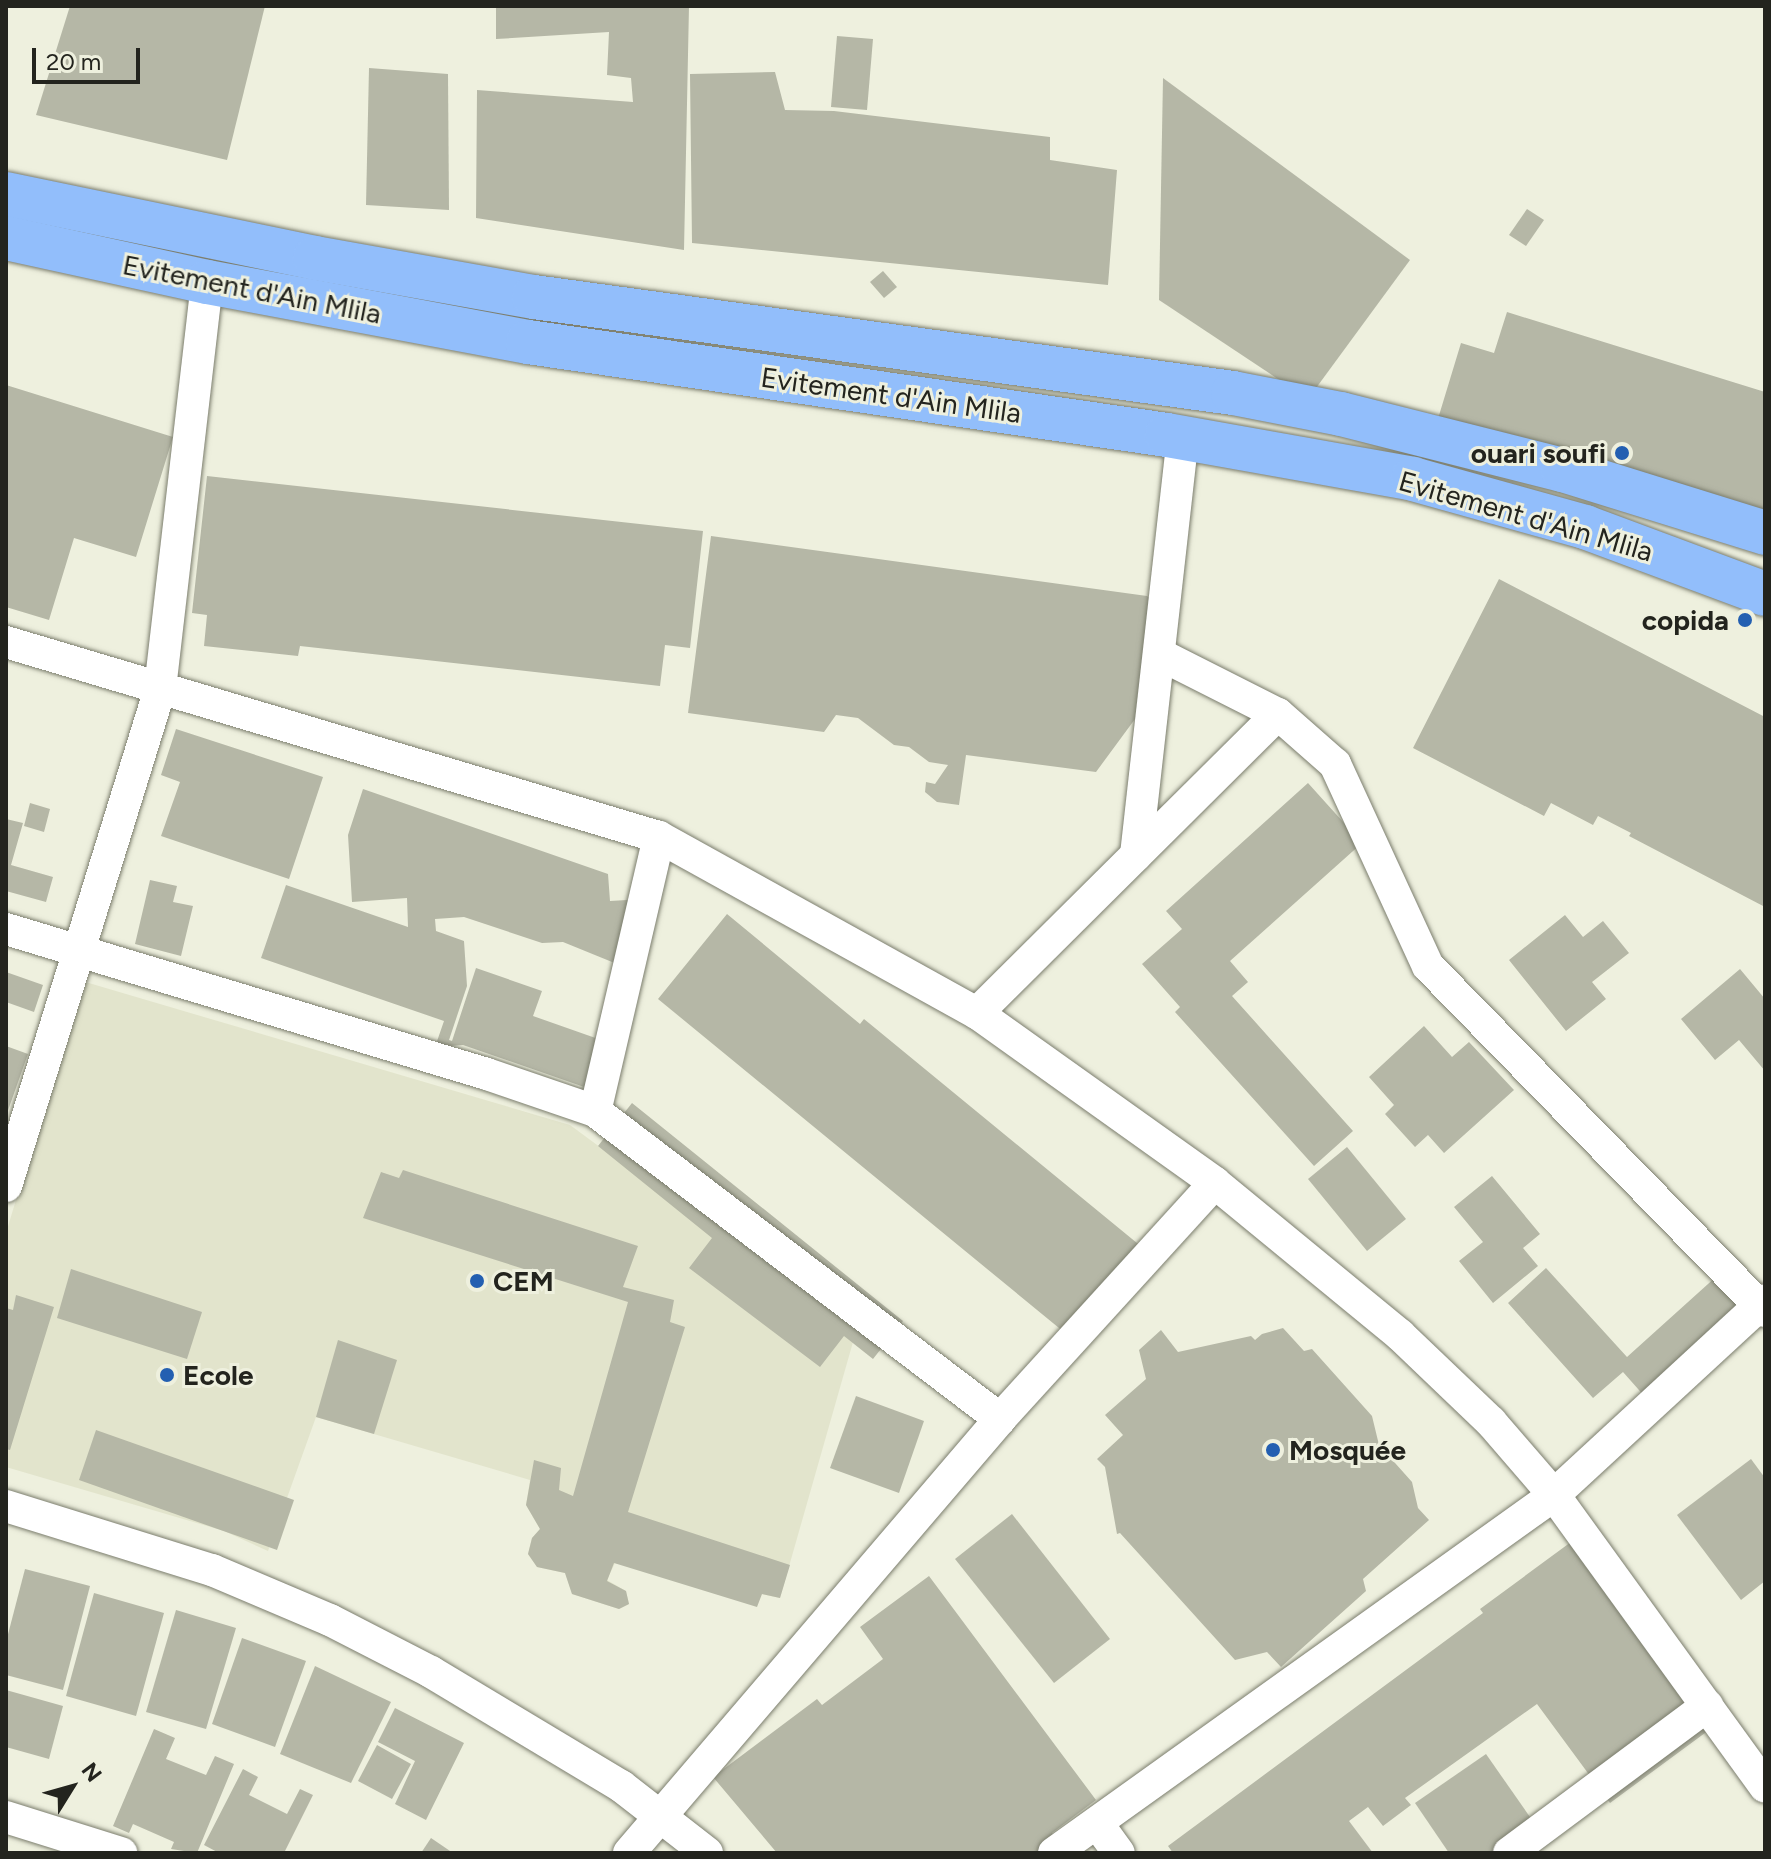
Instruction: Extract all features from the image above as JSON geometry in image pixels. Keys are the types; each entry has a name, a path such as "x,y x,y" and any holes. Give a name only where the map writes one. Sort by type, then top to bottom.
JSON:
{"highway":[{"name":"Evitement d'Ain Mlila","path":"6,194 315,258 534,297 1233,393 1341,414 1563,470 1765,533"},
{"name":"Evitement d'Ain Mlila","path":"6,238 207,282 528,342 1183,438 1428,483 1585,527 1765,594"}],"street":[{"path":"6,1186 160,689 207,282"},
{"path":"1136,855 1183,438"},
{"path":"6,642 659,837 977,1013 1215,1183 1400,1335 1491,1422 1554,1495 1765,1787"},
{"path":"1054,1853 1554,1495 1763,1305 1428,966 1335,764 1278,714 1159,654"},
{"path":"977,1013 1278,714"},
{"path":"595,1111 659,837"},
{"path":"6,929 487,1074 595,1111 1000,1419"},
{"path":"629,1853 658,1815 1000,1419 1215,1183"},
{"path":"6,1506 212,1570 330,1620 431,1672 621,1786 707,1853"},
{"path":"1509,1853 1707,1706"},
{"path":"6,1817 121,1853"},
{"path":"1097,1823 1119,1853"}],"shaded area":[{"name":"CEM","path":"82,981 570,1125 855,1335 780,1598 615,1563 607,1580 626,1591 629,1604 619,1609 572,1594 565,1573 537,1567 528,1554 532,1538 540,1529 526,1505 530,1480 316,1417 268,1551 224,1531 6,1467 6,1233"}],"building":[{"path":"70,6 265,6 227,160 36,115"},
{"path":"496,6 689,6 684,250 476,218 477,90 633,102 631,78 607,75 609,32 496,39"},
{"path":"837,36 873,39 867,110 831,107"},
{"path":"369,68 448,74 449,210 366,205"},
{"path":"775,72 785,110 834,111 1050,137 1050,160 1117,170 1108,285 692,243 690,74"},
{"path":"1163,78 1410,260 1308,399 1159,300"},
{"path":"1527,209 1544,220 1526,246 1509,235"},
{"path":"883,271 897,287 884,298 870,282"},
{"path":"1507,312 1765,392 1765,515 1430,445 1461,343 1494,353"},
{"path":"6,385 173,437 136,557 74,538 49,620 6,607"},
{"path":"207,476 703,531 690,648 665,645 660,686 300,646 298,656 204,646 207,615 192,613"},
{"path":"711,536 1147,596 1172,614 1163,681 1096,772 966,755 959,805 937,802 925,792 926,782 935,784 948,765 929,762 909,747 894,745 858,718 836,715 824,732 688,713"},
{"path":"1499,579 1765,717 1765,907 1629,836 1631,833 1598,816 1593,825 1551,803 1544,816 1413,748"},
{"path":"176,729 323,777 289,879 161,836 180,782 161,775"},
{"path":"1308,783 1362,843 1230,961 1248,982 1232,996 1353,1131 1314,1166 1175,1012 1180,1007 1142,964 1182,929 1166,911"},
{"path":"363,789 608,874 610,901 627,900 645,905 617,964 563,942 542,943 464,917 435,919 436,931 464,941 467,986 449,1040 452,1041 476,968 542,991 533,1016 604,1041 587,1088 463,1045 435,1047 444,1021 261,958 286,885 408,927 407,898 352,902 348,835"},
{"path":"30,803 50,809 44,832 24,826"},
{"path":"6,819 23,823 11,865 53,877 46,902 6,891"},
{"path":"150,880 177,886 173,902 193,906 181,956 135,944"},
{"path":"727,914 860,1024 864,1019 1154,1257 1081,1346 658,999"},
{"path":"1565,915 1583,937 1603,921 1629,953 1592,982 1606,999 1566,1031 1509,960"},
{"path":"1740,969 1765,999 1765,1071 1739,1040 1715,1060 1681,1019"},
{"path":"6,972 43,985 34,1012 6,1002"},
{"path":"1424,1026 1452,1057 1469,1042 1514,1090 1444,1153 1428,1135 1415,1147 1385,1114 1394,1105 1369,1077"},
{"path":"6,1046 28,1054 6,1116"},
{"path":"632,1103 903,1321 873,1359 844,1336 820,1367 689,1268 712,1238 598,1146"},
{"path":"1347,1147 1406,1219 1367,1251 1308,1179"},
{"path":"403,1170 638,1246 623,1287 674,1300 670,1322 685,1327 628,1512 790,1565 780,1598 762,1594 757,1607 614,1563 607,1581 626,1591 629,1604 619,1609 572,1594 565,1573 537,1567 528,1554 532,1538 540,1529 526,1505 534,1460 561,1468 559,1490 573,1496 628,1302 363,1218 381,1172 399,1178"},
{"path":"1492,1176 1540,1234 1523,1248 1538,1266 1493,1303 1459,1261 1483,1242 1454,1207"},
{"path":"1546,1268 1627,1357 1718,1275 1755,1316 1654,1407 1623,1372 1593,1398 1508,1303"},
{"path":"71,1269 202,1312 187,1359 57,1318"},
{"path":"16,1295 54,1307 10,1450 6,1449 6,1308 13,1310"},
{"name":"Mosquée","path":"1283,1328 1304,1351 1312,1349 1372,1416 1379,1445 1412,1482 1418,1508 1429,1520 1363,1579 1366,1591 1281,1667 1267,1652 1235,1660 1120,1533 1117,1534 1105,1467 1097,1459 1123,1435 1105,1415 1146,1379 1139,1350 1161,1330 1178,1352 1251,1336 1255,1340 1262,1334"},
{"path":"338,1340 397,1360 374,1434 316,1417"},
{"path":"856,1396 924,1421 899,1493 830,1468"},
{"path":"96,1430 294,1500 277,1550 79,1480"},
{"path":"1751,1459 1765,1478 1765,1581 1741,1600 1677,1515"},
{"path":"1012,1514 1110,1639 1054,1683 955,1559"},
{"path":"1571,1542 1709,1730 1610,1803 1537,1704 1405,1798 1411,1805 1383,1826 1368,1807 1349,1821 1373,1853 1173,1853 1168,1846 1483,1613 1480,1609"},
{"path":"25,1569 90,1586 63,1690 6,1675 6,1642"},
{"path":"929,1576 1096,1800 1052,1833 1059,1844 1044,1853 777,1853 713,1777 817,1699 822,1705 883,1659 860,1627"},
{"path":"94,1593 164,1613 136,1716 66,1696"},
{"path":"176,1610 236,1628 206,1729 146,1712"},
{"path":"242,1638 306,1661 275,1747 212,1724"},
{"path":"315,1666 391,1702 351,1783 280,1754"},
{"path":"6,1690 63,1706 49,1759 6,1747"},
{"path":"395,1708 464,1743 426,1820 395,1804 415,1761 378,1742"},
{"path":"154,1729 175,1738 166,1759 206,1775 215,1756 234,1764 197,1853 171,1849 174,1842 133,1824 129,1833 113,1826"},
{"path":"377,1745 411,1764 392,1799 358,1781"},
{"path":"1486,1754 1546,1840 1527,1853 1449,1853 1415,1803"},
{"path":"243,1769 258,1777 249,1795 287,1814 300,1789 313,1795 284,1853 219,1853 204,1845"},
{"path":"431,1838 453,1853 421,1853"}],"place":[{"name":"ouari soufi","path":"1622,453"},
{"name":"copida","path":"1745,620"},
{"name":"CEM","path":"477,1281"},
{"name":"Ecole","path":"167,1375"},
{"name":"Mosquée","path":"1273,1450"}]}
